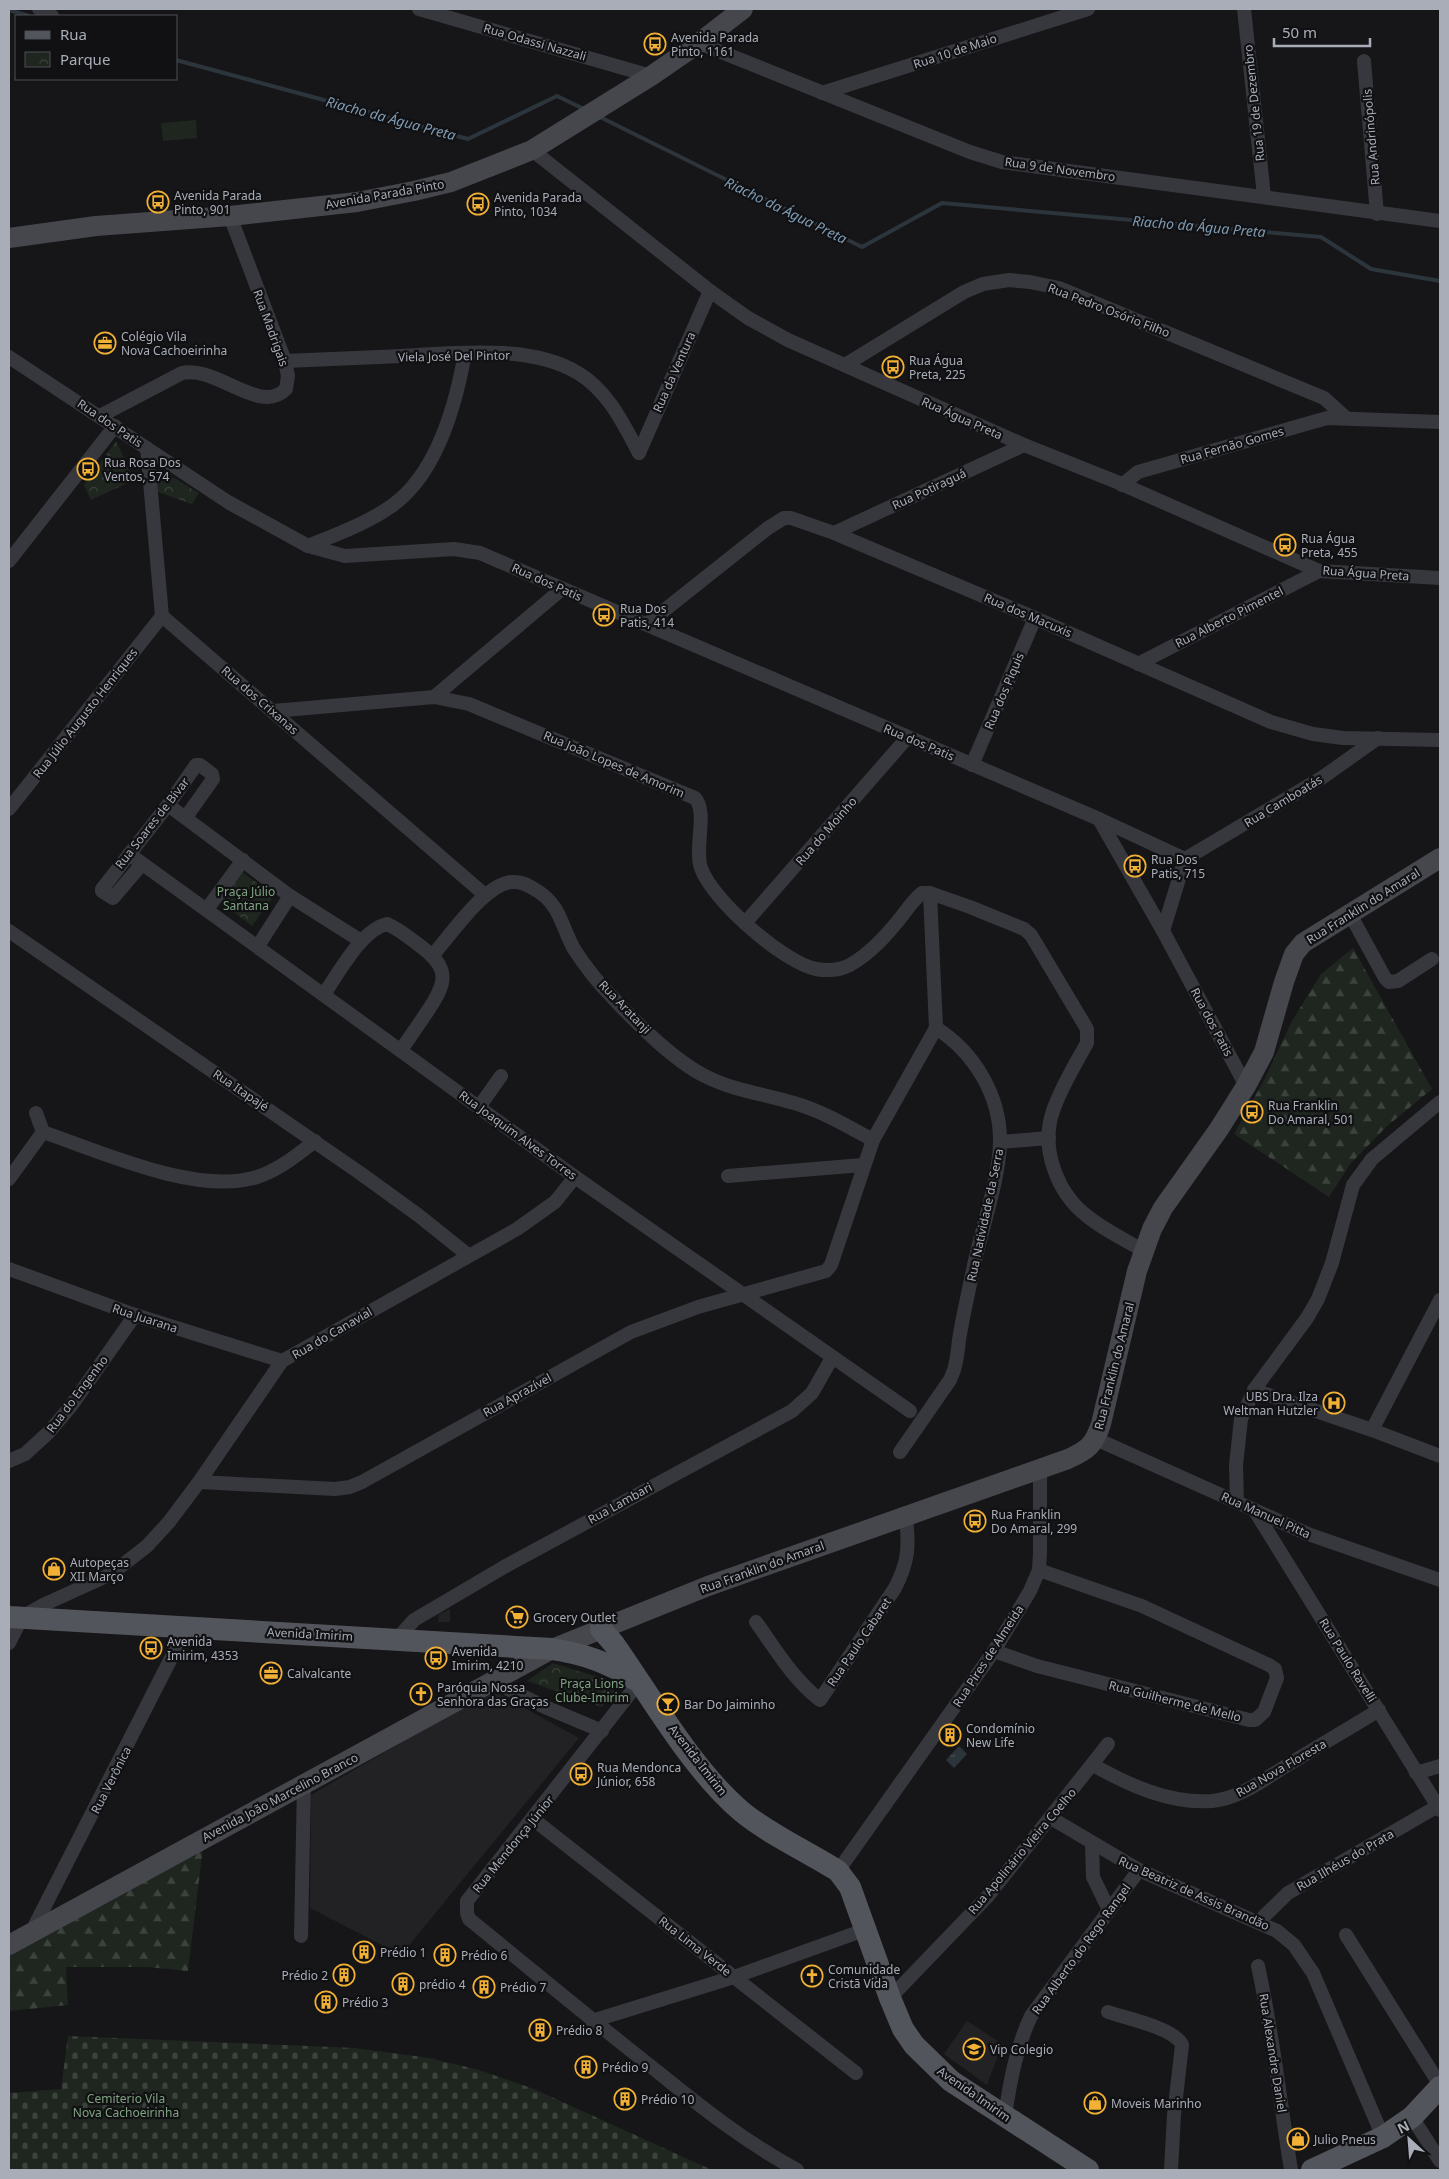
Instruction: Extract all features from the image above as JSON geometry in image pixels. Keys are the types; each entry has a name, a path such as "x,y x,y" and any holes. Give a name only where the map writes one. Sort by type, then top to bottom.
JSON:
{"main road":[{"name":"Avenida Imirim","path":"15,1617 397,1638 552,1649 571,1652 608,1663 639,1682 684,1746 729,1799 759,1824 838,1871 850,1887 867,1929 890,1998 906,2033 930,2062 951,2081 1088,2170"},
{"path":"601,1629 639,1682"},
{"path":"1312,2170 1383,2137 1412,2116 1440,2086"}],"street":[{"path":"39,9 50,15"},
{"name":"Rua Odassi Nazzali","path":"418,9 651,76"},
{"name":"Avenida Parada Pinto","path":"9,238 96,226 230,216 357,202 451,182 532,150 651,76 699,43 743,9"},
{"name":"Rua 10 de Maio","path":"822,94 1088,9"},
{"name":"Rua 19 de Dezembro","path":"1244,9 1264,196"},
{"name":"Rua 9 de Novembro","path":"699,43 822,94 970,152 1002,162 1440,221"},
{"name":"Rua Andrinópolis","path":"1364,61 1377,214"},
{"name":"Rua Água Preta","path":"532,150 710,292 748,318 780,335 1024,445 1122,485 1319,572 1440,578"},
{"name":"Rua Madrigais","path":"100,416 182,374 190,372 198,372 219,379 252,394 267,398 275,397 286,389 288,383 285,361 230,216"},
{"name":"Rua Pedro Osório Filho","path":"845,365 964,292 992,282 1020,280 1059,288 1324,398 1345,417"},
{"name":"Rua da Ventura","path":"639,453 710,292"},
{"path":"308,546 339,534 374,516 394,504 412,487 429,463 451,416 459,389 465,353"},
{"name":"Viela José Del Pintor","path":"285,361 465,353 519,355 551,361 577,372 597,387 613,407 639,453"},
{"name":"Rua dos Patis","path":"9,357 228,502 308,546 345,556 466,550 480,553 1099,819 1185,859"},
{"name":"Rua Fernão Gomes","path":"1122,485 1138,472 1327,418 1345,417 1440,422"},
{"path":"9,561 115,426"},
{"name":"Rua Potiraguá","path":"834,533 1024,445"},
{"path":"147,448 162,616"},
{"name":"Rua dos Macuxis","path":"646,624 768,528 784,518 791,518 834,533 1280,724 1313,734 1343,738 1440,740"},
{"name":"Rua Alberto Pimentel","path":"1138,664 1319,572"},
{"path":"434,697 562,588"},
{"name":"Rua dos Crixanas","path":"162,616 485,895"},
{"name":"Rua Júlio Augusto Henriques","path":"9,809 162,616"},
{"name":"Rua dos Piquis","path":"972,765 1035,618"},
{"name":"Rua João Lopes de Amorim","path":"273,711 434,697 469,704 695,798 701,810 698,846 701,868 723,902 745,923 801,964 816,969 832,970 847,966 866,955 887,935 919,894 930,893"},
{"name":"Rua do Moinho","path":"745,923 908,738"},
{"name":"Rua Camboatás","path":"1185,859 1323,777 1378,738"},
{"name":"Rua Soares de Bivar","path":"142,864 113,898 102,891 196,765 200,765 212,774 213,779 186,817"},
{"path":"168,805 290,896 361,941"},
{"name":"Rua dos Patis","path":"1099,819 1163,931 1246,1086"},
{"name":"Rua Joaquim Alves Torres","path":"129,854 575,1177 910,1411"},
{"name":"Rua Franklin do Amaral","path":"552,1649 708,1586 1040,1469 1082,1452 1096,1439 1142,1250 1162,1208 1219,1130 1264,1052 1294,954 1304,943 1440,858"},
{"path":"1163,931 1185,859"},
{"path":"206,909 243,860"},
{"name":"Rua Aratanji","path":"433,955 485,895 501,884 513,881 525,884 543,894 556,906 574,949 614,999 681,1060 705,1077 733,1089 795,1103 820,1112 873,1140"},
{"path":"728,1176 864,1165 873,1140 936,1028 930,893 1024,929 1031,935 1087,1029 1087,1043 1060,1092 1052,1113 1049,1138 1055,1172 1062,1189 1088,1217 1142,1250"},
{"path":"258,946 290,896"},
{"path":"1350,914 1389,982 1398,981 1432,959"},
{"path":"324,994 361,941 374,929 387,924 397,928 433,955 444,980 440,993 401,1050"},
{"name":"Rua Itapajé","path":"9,931 315,1142 418,1215 468,1255"},
{"name":"Rua Natividade da Serra","path":"900,1452 936,1401 954,1370 1000,1142 995,1106 989,1088 969,1057 954,1039 936,1028"},
{"path":"480,1107 501,1076"},
{"path":"1237,1502 1238,1436 1241,1419 1254,1390 1318,1299 1332,1263 1353,1185 1372,1158 1440,1102"},
{"path":"36,1113 43,1132"},
{"path":"43,1132 164,1174 213,1182 236,1182 276,1170 315,1142"},
{"path":"9,1178 43,1132"},
{"path":"1000,1142 1049,1138"},
{"name":"Rua Aprazível","path":"199,1482 335,1489 350,1487 631,1332 698,1307 819,1275 831,1265 864,1165"},
{"name":"Rua do Canavial","path":"15,1617 111,1574 147,1546 169,1522 199,1482 282,1361 535,1218 555,1202 575,1177"},
{"name":"Rua Juarana","path":"9,1269 135,1315 282,1361"},
{"path":"1372,1430 1440,1300"},
{"name":"Rua do Engenho","path":"9,1461 25,1454 49,1432 70,1406 135,1315"},
{"name":"Rua Lambari","path":"397,1638 414,1620 504,1567 792,1411 812,1393 832,1358"},
{"path":"1254,1390 1372,1430 1440,1456"},
{"name":"Rua Manuel Pitta","path":"1096,1439 1308,1534 1440,1580"},
{"name":"Rua Pires de Almeida","path":"838,1871 994,1651 1030,1591 1038,1570 1041,1516 1040,1469"},
{"name":"Rua Paulo Ravelli","path":"1255,1511 1439,1808"},
{"name":"Rua Paulo Cabaret","path":"756,1622 788,1668 820,1700 904,1571 908,1556 906,1516"},
{"name":"Rua Guilherme de Mello","path":"994,1651 1037,1666 1250,1720 1260,1717 1264,1712 1277,1678 1275,1669 1269,1664 1142,1606 1038,1570"},
{"path":"67,1595 66,1605 72,1620"},
{"path":"9,1643 15,1617"},
{"name":"Rua Verônica","path":"32,1932 187,1627"},
{"name":"Avenida João Marcelino Branco","path":"9,1945 552,1649"},
{"path":"494,1682 545,1707 602,1731"},
{"name":"Rua Mendonça Júnior","path":"639,1682 467,1902 467,1914 469,1919 592,2021 708,2112 768,2154 797,2170"},
{"name":"Rua Nova Floresta","path":"1093,1765 1130,1785 1160,1794 1189,1801 1214,1801 1246,1790 1379,1710"},
{"name":"Rua Apolinário Vieira Coelho","path":"890,1998 988,1896 1108,1744"},
{"path":"1416,1773 1440,1766"},
{"path":"301,1936 304,1784"},
{"name":"Rua Ilhéus do Prata","path":"1258,1922 1288,1893 1439,1808"},
{"name":"Rua Beatriz de Assis Brandão","path":"1051,1818 1138,1870 1278,1931 1294,1945 1313,1973 1383,2137"},
{"name":"Rua Lima Verde","path":"533,1819 856,2073"},
{"path":"1092,1844 1093,1877 1110,1910"},
{"name":"Rua Alberto do Rego Rangel","path":"1005,2116 1011,2078 1022,2036 1031,2016 1138,1870"},
{"path":"592,2021 734,1977 867,1929"},
{"path":"1346,1935 1440,2086"},
{"name":"Rua Alexandre Daniel","path":"1258,1966 1272,2031 1291,2170"},
{"path":"1108,2012 1167,2032 1178,2038 1182,2045 1174,2115 1171,2170"},
{"path":"1412,2116 1440,2161"}],"shaded area":[{"path":"450,1609 450,1622 438,1622 439,1614"},
{"path":"492,1690 579,1738 401,1955 310,1908 311,1795"},
{"name":"Vip Colegio","path":"967,2021 1002,2044 987,2085 944,2054"}],"green space":[{"path":"196,120 197,138 163,141 161,123"},
{"path":"116,441 134,480 91,500 84,485"},
{"path":"159,469 199,493 192,504 155,491"},
{"name":"Praça Júlio Santana","path":"241,871 274,896 252,926 219,901"},
{"path":"1353,948 1432,1089 1386,1127 1351,1163 1329,1197 1234,1134 1264,1080 1292,1021 1321,974"},
{"name":"Praça Lions Clube-Imirim","path":"553,1663 620,1684 602,1707 527,1681"},
{"path":"203,1847 188,1971 147,1967 66,1967 68,2005 9,2011 9,1953"},
{"name":"Cemiterio Vila Nova Cachoeirinha","path":"68,2036 355,2048 430,2058 479,2070 534,2089 712,2170 9,2170 9,2093 61,2089"}],"water":[{"path":"959,1746 967,1754 954,1768 946,1760"}],"waterway":[{"name":"Riacho da Água Preta","path":"9,10 26,15"},
{"name":"Riacho da Água Preta","path":"178,61 468,139 557,96 584,109"},
{"name":"Riacho da Água Preta","path":"600,117 862,247 942,203 1321,237 1371,269 1440,281"}],"place":[{"name":"Avenida Parada Pinto, 1161","path":"655,44"},
{"name":"Avenida Parada Pinto, 901","path":"158,202"},
{"name":"Avenida Parada Pinto, 1034","path":"478,204"},
{"name":"Colégio Vila Nova Cachoeirinha","path":"105,343"},
{"name":"Rua Água Preta, 225","path":"893,367"},
{"name":"Rua Rosa Dos Ventos, 574","path":"88,469"},
{"name":"Rua Água Preta, 455","path":"1285,545"},
{"name":"Rua Dos Patis, 414","path":"604,615"},
{"name":"Rua Dos Patis, 715","path":"1135,866"},
{"name":"Rua Franklin Do Amaral, 501","path":"1252,1112"},
{"name":"UBS Dra. Ilza Weltman Hutzler","path":"1334,1403"},
{"name":"Rua Franklin Do Amaral, 299","path":"975,1521"},
{"name":"Autopeças XII Março","path":"54,1569"},
{"name":"Grocery Outlet","path":"517,1617"},
{"name":"Avenida Imirim, 4353","path":"151,1648"},
{"name":"Avenida Imirim, 4210","path":"436,1658"},
{"name":"Calvalcante","path":"271,1673"},
{"name":"Paróquia Nossa Senhora das Graças","path":"421,1694"},
{"name":"Bar Do Jaiminho","path":"668,1704"},
{"name":"Condomínio New Life","path":"950,1735"},
{"name":"Rua Mendonca Júnior, 658","path":"581,1774"},
{"name":"Prédio 1","path":"364,1952"},
{"name":"Prédio 6","path":"445,1955"},
{"name":"Prédio 2","path":"344,1975"},
{"name":"Comunidade Cristã Vida","path":"812,1976"},
{"name":"prédio 4","path":"403,1984"},
{"name":"Prédio 7","path":"484,1987"},
{"name":"Prédio 3","path":"326,2002"},
{"name":"Prédio 8","path":"540,2030"},
{"name":"Vip Colegio","path":"974,2049"},
{"name":"Prédio 9","path":"586,2067"},
{"name":"Prédio 10","path":"625,2099"},
{"name":"Moveis Marinho","path":"1095,2103"},
{"name":"Julio Pneus","path":"1298,2139"}]}
